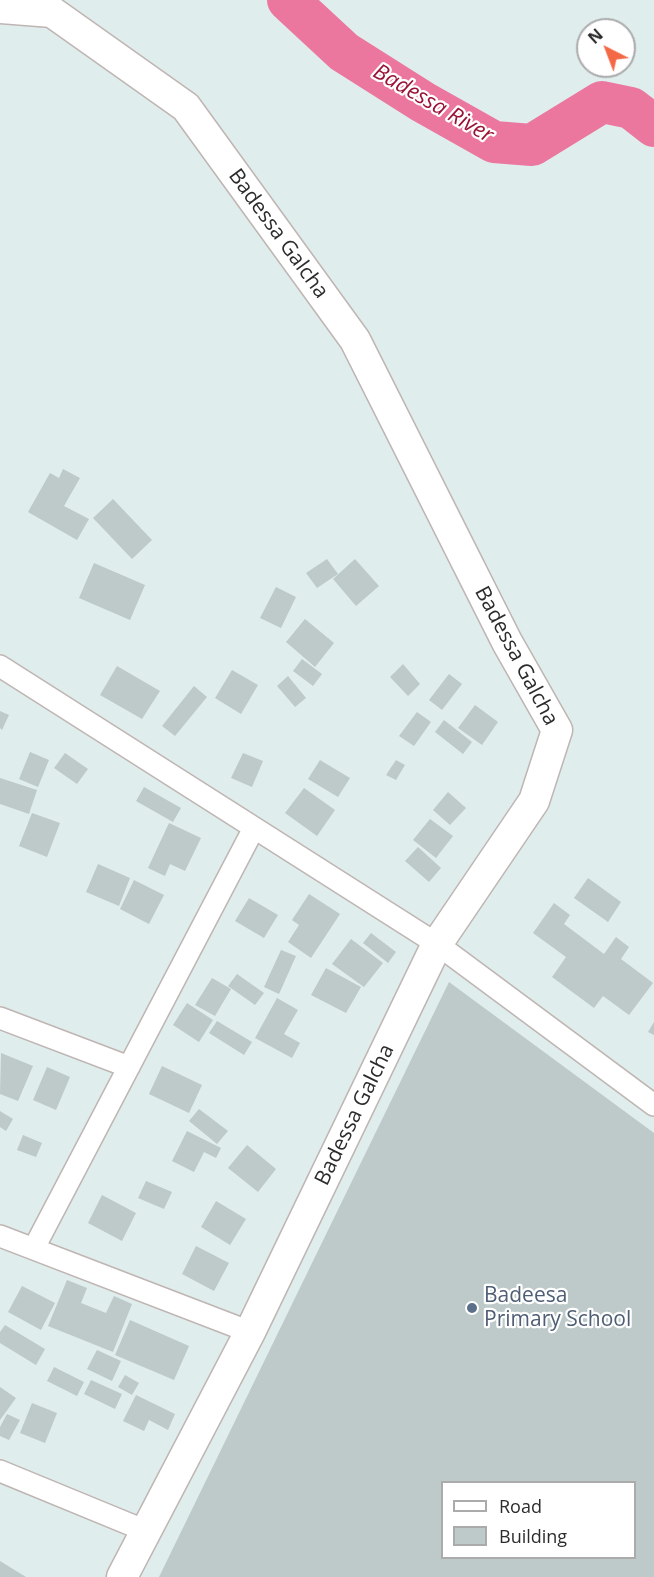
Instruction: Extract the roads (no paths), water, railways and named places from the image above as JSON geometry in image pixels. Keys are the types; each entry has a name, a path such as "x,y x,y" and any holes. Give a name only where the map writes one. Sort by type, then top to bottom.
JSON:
{"street":[{"name":"Badessa Galcha","path":"0,8 52,12 186,108 355,340 507,642 557,730 534,801 437,944 250,1332 122,1577"},
{"path":"0,666 437,944 654,1105"},
{"path":"34,1248 254,828"},
{"path":"0,1018 129,1067"},
{"path":"0,1236 250,1332"},
{"path":"0,1471 146,1531"}],"waterway":[{"name":"Badessa River","path":"288,0 344,52 423,102 494,142 532,145 602,102 631,108 654,126"}],"place":[{"name":"Badeesa Primary School","path":"472,1308"}]}
